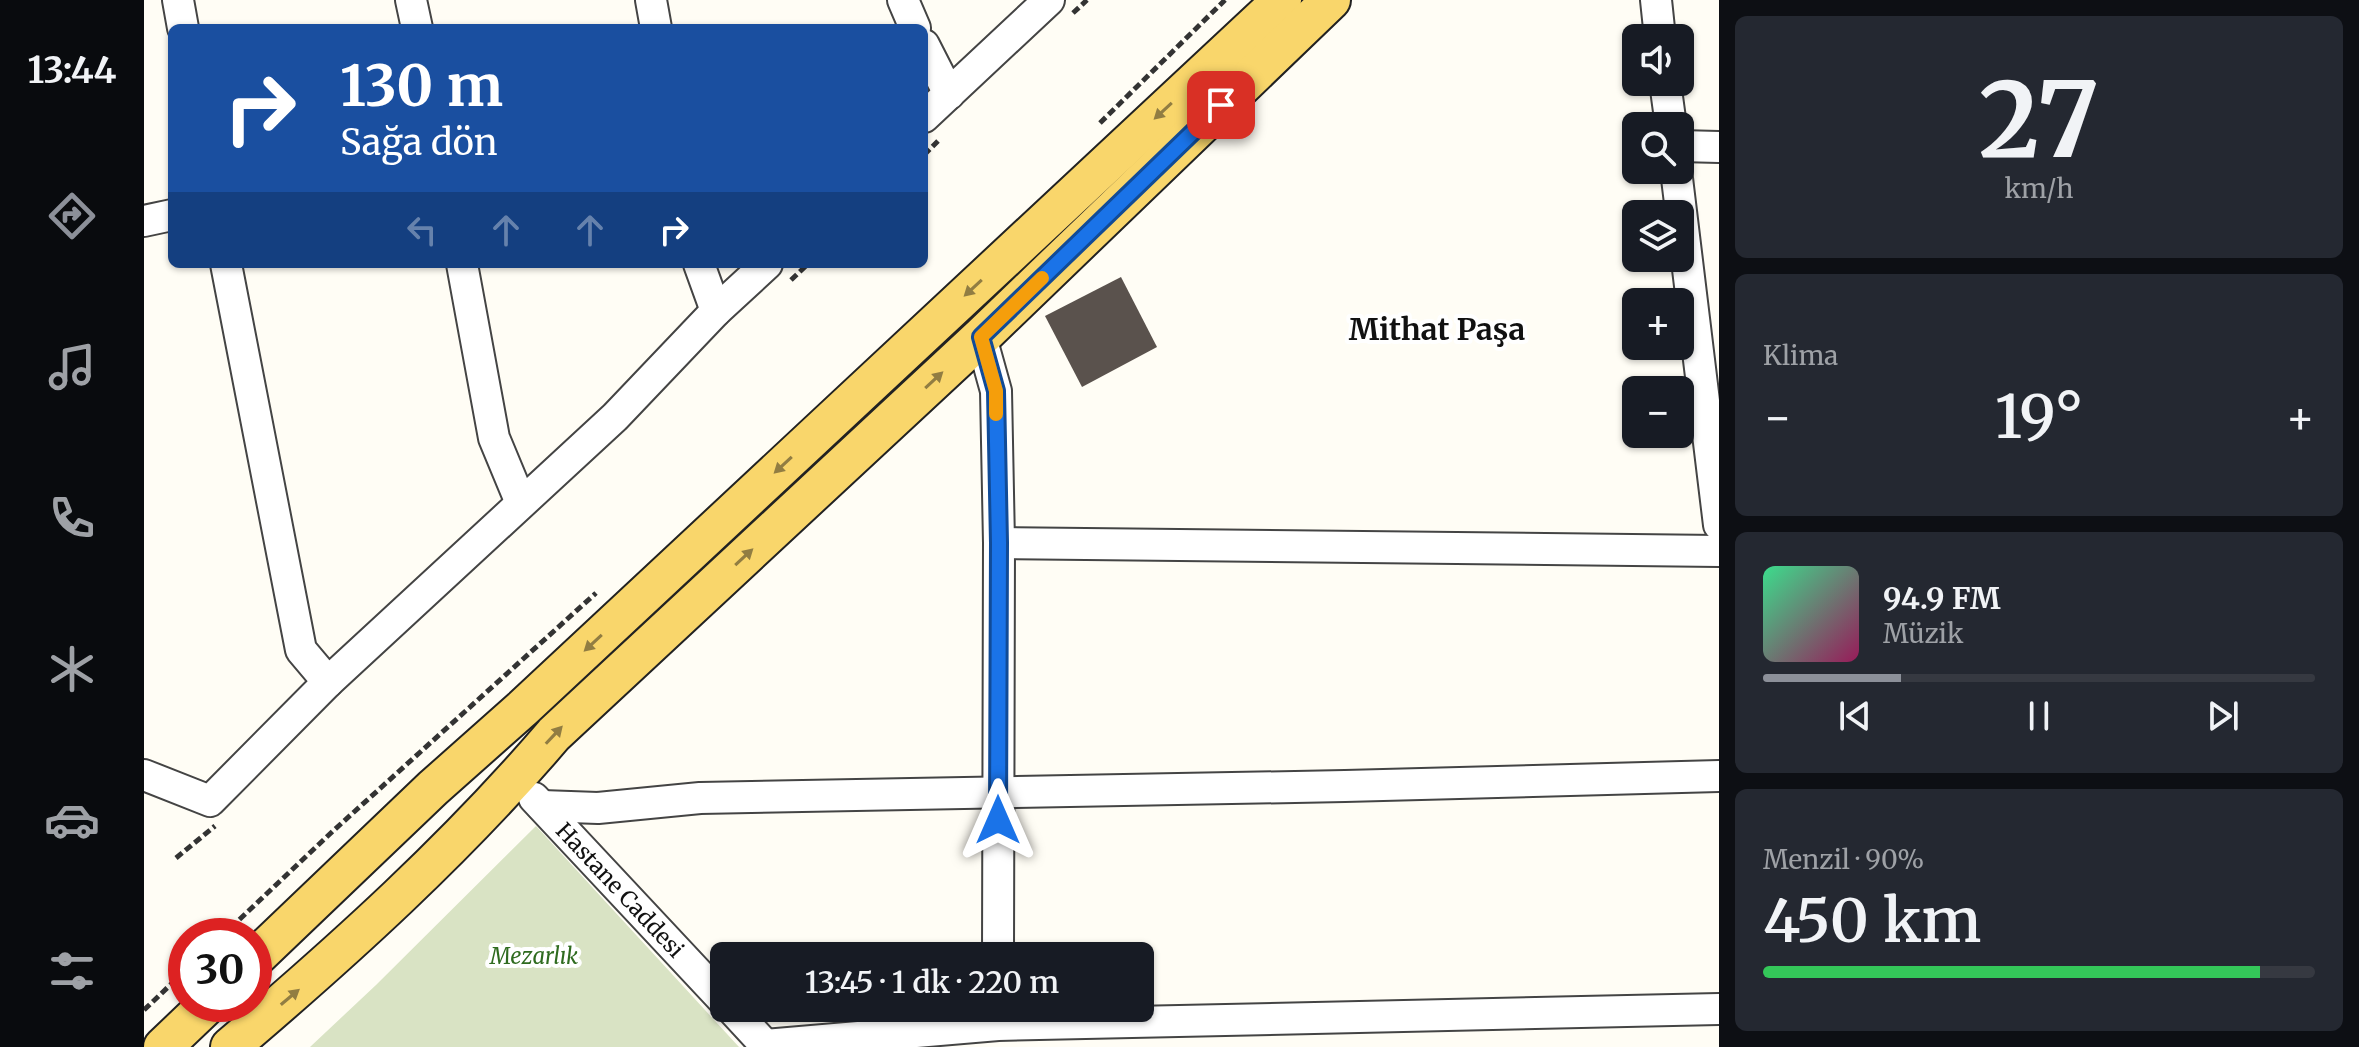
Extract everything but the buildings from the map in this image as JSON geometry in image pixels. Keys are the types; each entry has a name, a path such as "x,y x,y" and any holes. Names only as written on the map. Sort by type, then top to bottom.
{"main road":[{"path":"272,941 433,788 522,709 1282,0"},
{"path":"230,1047 344,948 474,822 554,734 981,337 1331,0"},
{"path":"433,788 466,794 473,805 474,822"},
{"path":"305,909 299,927 301,942 308,952 324,955 344,948"},
{"path":"163,1047 189,1022"}],"street":[{"path":"178,0 182,24"},
{"path":"411,0 416,24"},
{"path":"651,0 655,24"},
{"path":"903,0 913,24"},
{"path":"928,113 1049,0"},
{"path":"1656,0 1659,24"},
{"path":"928,53 949,94"},
{"path":"1694,146 1719,147"},
{"path":"1678,184 1713,419 1719,525"},
{"path":"144,221 168,216"},
{"path":"227,268 301,650 328,682"},
{"path":"463,268 494,438 521,503"},
{"path":"700,268 716,311"},
{"path":"144,775 210,801 328,682 615,417 716,311 763,268"},
{"path":"981,337 996,391 999,543 998,942"},
{"path":"999,543 1719,551"},
{"path":"542,806 598,808 700,798 1719,776"},
{"name":"Hastane Caddesi","path":"516,779 710,986"},
{"path":"744,1022 766,1046 998,1027 1719,1009"}],"path":[{"path":"797,274 802,268"},
{"path":"144,1010 168,987"}],"green space":[{"name":"Mezarlık","path":"536,826 710,1015 710,1022 716,1022 739,1047 310,1047"}],"slow traffic":[{"path":"996,414 996,391 981,337 1042,278"}],"district":[{"name":"Mithat Paşa","path":"1437,330"}],"route":[{"path":"998,820 996,391 981,337 1221,105"}]}
